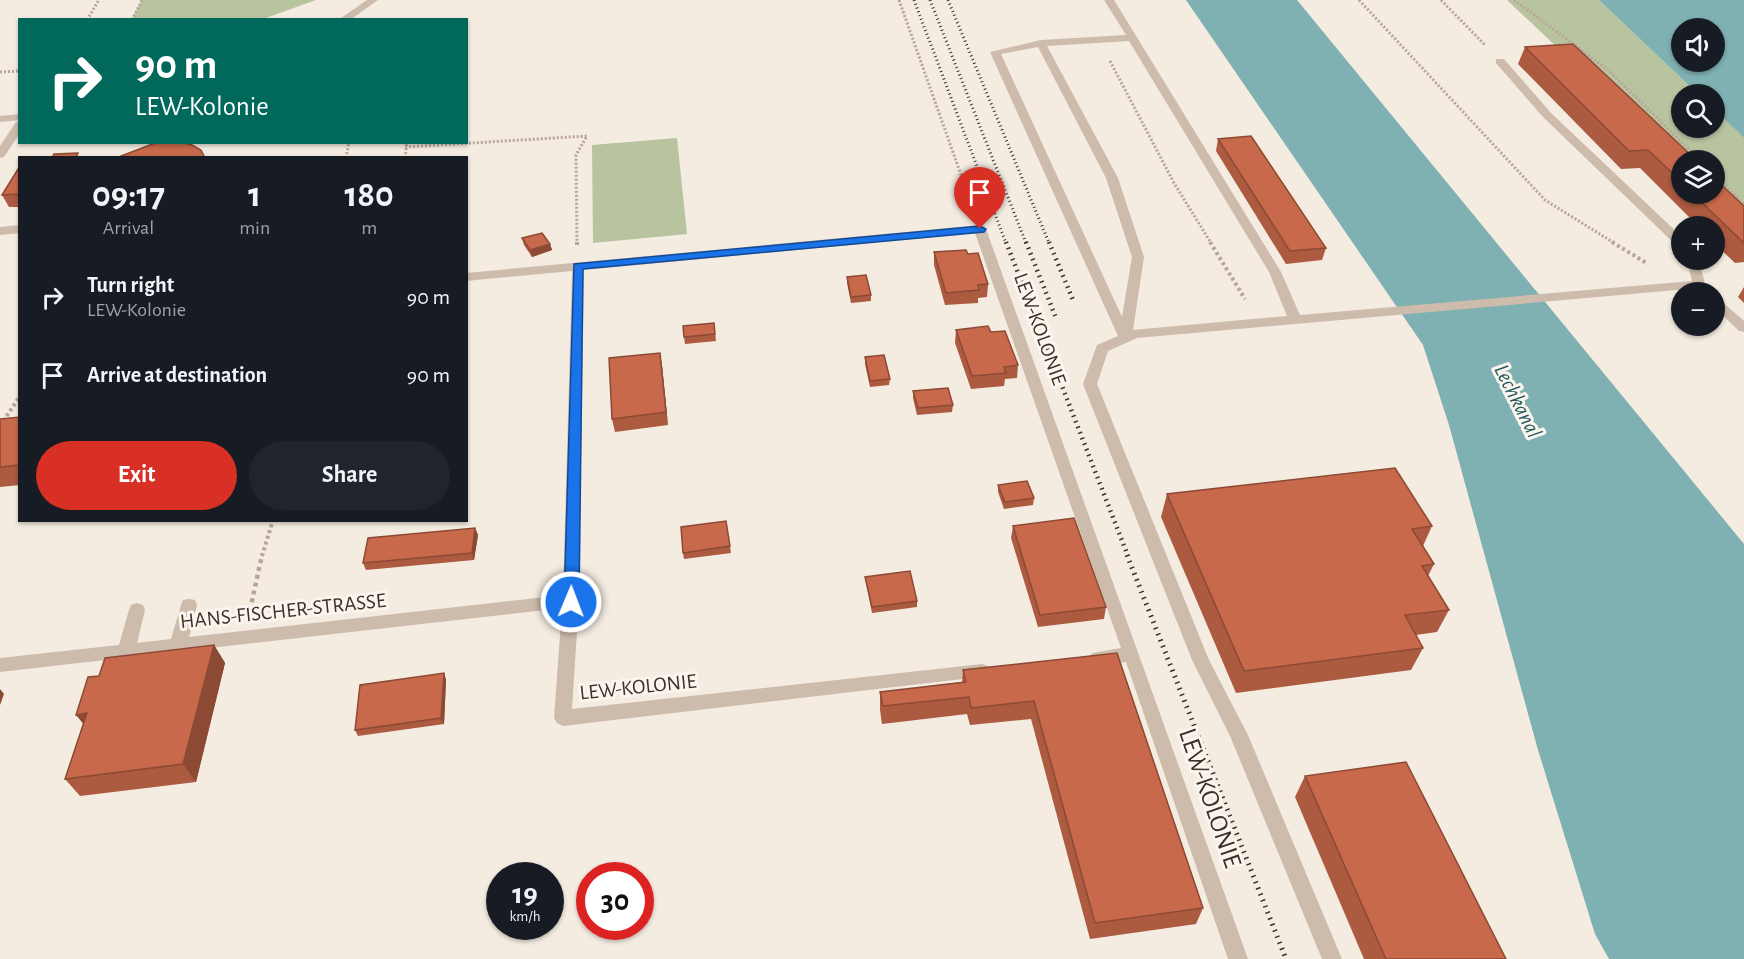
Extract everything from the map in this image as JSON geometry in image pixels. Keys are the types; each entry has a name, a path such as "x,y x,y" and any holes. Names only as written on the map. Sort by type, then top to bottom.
{"street":[{"path":"346,18 373,0"},
{"path":"1109,0 1130,38 1275,272 1295,320"},
{"path":"1125,338 995,52 1041,43 1130,38"},
{"path":"1041,43 1112,178 1138,257 1125,338"},
{"path":"1500,61 1547,115 1671,233"},
{"path":"0,119 18,117"},
{"path":"0,155 18,127"},
{"path":"0,231 18,229"},
{"path":"468,276 980,229"},
{"name":"LEW-KOLONIE","path":"980,229 1238,959"},
{"name":"LEW-KOLONIE","path":"578,266 571,602 563,718 1002,669"},
{"path":"1332,959 1239,735 1201,660 1090,384 1102,348 1135,334 1368,313 1671,290"},
{"path":"1725,310 1744,328"},
{"name":"HANS-FISCHER-STRASSE","path":"0,665 571,602"},
{"path":"178,645 189,605"},
{"path":"126,651 137,610"},
{"path":"1085,659 1132,654"}],"path":[{"path":"88,18 99,0"},
{"path":"133,18 142,0"},
{"path":"899,0 980,229"},
{"path":"1359,0 1545,200 1647,263 1690,282"},
{"path":"1441,0 1500,61"},
{"path":"1514,0 1607,69 1690,150"},
{"path":"1099,40 1174,183 1245,299 1245,324"},
{"path":"0,72 18,71"},
{"path":"468,142 587,136 576,155 578,266"},
{"path":"406,145 426,144"},
{"path":"1725,185 1744,204"},
{"path":"0,426 18,399"},
{"path":"244,638 265,540 272,522"}],"green space":[{"path":"142,0 316,0 266,18 133,18"},
{"path":"1507,0 1599,0 1671,68 1671,72 1675,72 1687,84 1671,84 1671,138 1725,138 1725,120 1744,138 1744,221 1725,204 1725,150 1671,150 1671,155"},
{"path":"677,138 687,234 593,243 592,145"}],"water":[{"name":"Lechkanal","path":"1186,0 1297,0 1744,544 1744,959 1609,959 1595,934 1538,750 1449,425 1423,345"},
{"path":"1599,0 1744,0 1744,138 1725,120 1725,84 1687,84 1675,72 1725,72 1725,18 1671,18 1671,68"}],"building":[{"path":"1573,44 1685,150 1671,150 1671,172 1648,150 1629,151 1525,47"},
{"path":"1251,136 1326,248 1290,251 1218,139"},
{"path":"152,144 188,144 201,150 204,156 121,156"},
{"path":"78,153 77,156 53,156 54,154"},
{"path":"18,169 18,194 2,195"},
{"path":"1725,188 1744,206 1744,243 1725,225 1725,216 1716,216 1703,204 1725,204"},
{"path":"542,233 550,244 530,250 522,238"},
{"path":"966,250 968,254 978,253 988,284 978,285 979,290 946,293 934,252"},
{"path":"866,275 871,295 851,297 847,277"},
{"path":"714,323 715,334 684,337 683,326"},
{"path":"988,326 991,332 1005,331 1018,365 1004,367 1006,373 972,376 956,330"},
{"path":"660,353 666,412 612,419 609,358"},
{"path":"884,355 890,379 870,381 865,357"},
{"path":"948,388 953,405 918,408 913,391"},
{"path":"18,417 18,465 0,467 0,419"},
{"path":"1395,468 1432,526 1412,529 1434,564 1422,566 1449,610 1405,615 1423,648 1244,671 1167,494"},
{"path":"1027,481 1034,498 1005,502 998,485"},
{"path":"1074,518 1106,607 1040,615 1013,526"},
{"path":"726,521 730,546 683,553 681,527"},
{"path":"475,528 472,553 363,563 368,538"},
{"path":"910,571 917,601 872,607 865,577"},
{"path":"214,645 183,764 65,779 87,713 76,715 88,677 99,676 105,658"},
{"path":"1117,653 1203,908 1095,923 1034,701 971,708 969,697 883,706 880,692 966,682 963,670"},
{"path":"444,673 441,718 355,730 360,685"},
{"path":"1406,762 1506,959 1386,959 1305,776"}],"railway":[{"path":"914,0 1006,243"},
{"path":"930,0 1026,243"},
{"path":"948,0 1049,243"},
{"path":"1006,242 1128,556"},
{"path":"1026,242 1056,318"},
{"path":"1049,242 1073,300"},
{"path":"1127,555 1286,959"}],"route":[{"path":"571,602 578,266 980,229"}]}
